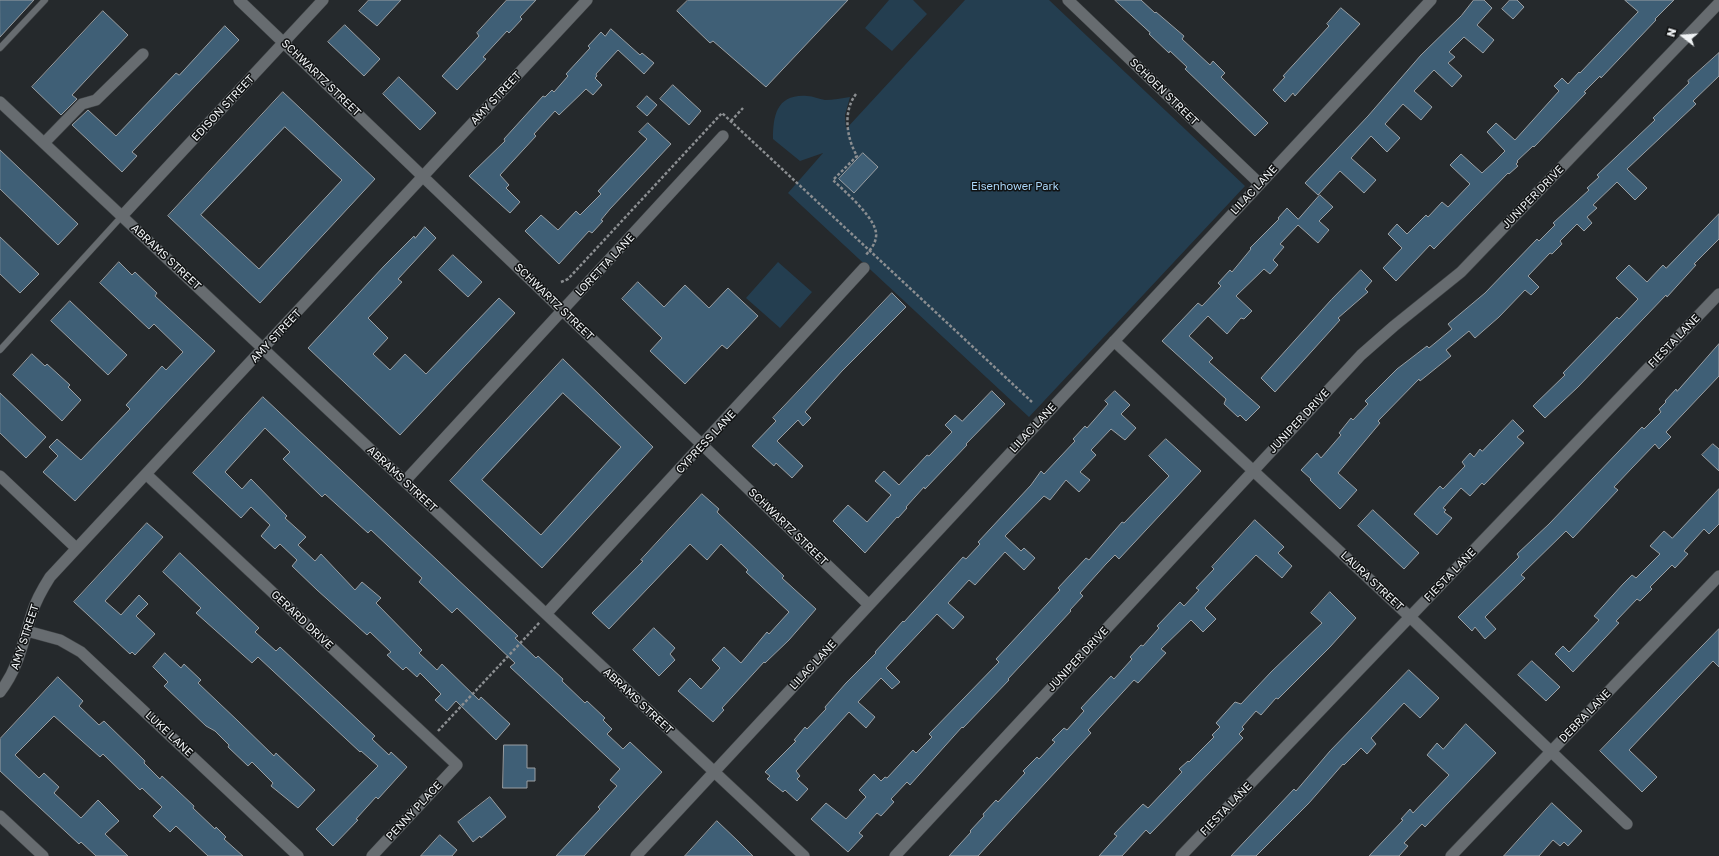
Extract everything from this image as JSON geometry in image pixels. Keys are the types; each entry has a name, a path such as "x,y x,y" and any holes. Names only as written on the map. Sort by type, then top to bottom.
{"street":[{"name":"SCHWARTZ STREET","path":"239,0 869,605"},
{"name":"EDISON STREET","path":"122,216 323,0"},
{"name":"AMY STREET","path":"0,692 14,672 32,612 40,593 50,577 147,475 587,0"},
{"name":"SCHOEN STREET","path":"1068,0 1260,184"},
{"name":"LILAC LANE","path":"636,856 1430,0"},
{"name":"JUNIPER DRIVE","path":"895,856 1361,355 1394,326 1441,289 1478,255 1719,3"},
{"path":"44,143 82,104 96,100 143,54"},
{"name":"ABRAMS STREET","path":"0,102 804,856"},
{"name":"LORETTA LANE","path":"405,482 723,136"},
{"name":"CYPRESS LANE","path":"546,614 703,445 864,268"},
{"name":"FIESTA LANE","path":"1181,856 1719,294"},
{"name":"LAURA STREET","path":"1114,341 1410,617 1626,824"},
{"name":"GERARD DRIVE","path":"147,475 457,765"},
{"path":"0,476 76,548"},
{"name":"DEBRA LANE","path":"1451,856 1719,576"},
{"name":"LUKE LANE","path":"27,631 60,640 81,652 298,856"},
{"name":"PENNY PLACE","path":"372,856 457,765"},
{"path":"0,816 43,856"}],"lane":[{"path":"0,48 45,0"},
{"path":"0,350 122,216"}],"path":[{"path":"856,94 851,102 848,116 850,144 856,156 833,180 858,204 876,228 877,236 870,250 865,256 864,268"},
{"path":"731,121 743,108"},
{"path":"561,282 568,280 722,113 1032,402"},
{"path":"430,739 546,614"}],"green space":[{"path":"889,0 913,0 927,14 892,51 865,28"},
{"name":"Eisenhower Park","path":"965,0 1049,0 1245,186 1029,417 788,193 823,153 800,161 773,139 774,122 779,108 783,102 789,98 797,96 809,96 825,100 850,97 845,115 846,129"},
{"path":"778,262 812,292 780,328 746,298"}],"building":[{"path":"0,0 34,0 0,37"},
{"path":"369,0 401,0 377,26 359,11"},
{"path":"507,0 536,0 520,17 522,19 509,33 507,31 483,57 486,59 457,90 442,76 479,36 477,33"},
{"path":"688,0 848,0 766,87 713,41 710,43 677,11"},
{"path":"1115,0 1141,0 1155,13 1156,12 1184,36 1182,39 1210,65 1213,61 1225,73 1221,77 1268,123 1255,136 1185,69 1187,67 1170,51 1169,53"},
{"path":"1474,0 1484,0 1492,8 1477,25 1494,40 1483,53 1464,37 1449,52 1455,57 1448,63 1462,76 1452,87 1434,70 1414,91 1432,107 1421,120 1403,104 1385,124 1400,138 1387,152 1371,136 1351,158 1376,180 1364,193 1340,171 1318,195 1305,183 1368,116 1421,55 1461,16"},
{"path":"1510,0 1517,0 1524,7 1513,19 1502,9"},
{"path":"1625,0 1674,0 1601,78 1600,76 1584,92 1586,93 1534,147 1533,146 1517,161 1518,162 1516,164 1518,166 1509,174 1508,173 1434,249 1430,245 1396,281 1383,268 1402,248 1388,234 1397,224 1407,234 1426,215 1428,217 1442,202 1448,207 1470,184 1450,165 1461,154 1482,173 1496,160 1505,151 1487,132 1496,123 1515,140 1559,91 1554,86 1562,78 1568,84 1638,12"},
{"path":"1341,8 1360,24 1295,96 1293,93 1285,102 1273,90 1285,77 1283,76 1329,26 1327,24"},
{"path":"103,11 128,35 72,95 77,99 61,115 32,87"},
{"path":"345,25 380,59 364,76 328,42"},
{"path":"225,26 239,40 132,152 137,156 122,172 72,125 88,110 116,136 176,73 179,75"},
{"path":"611,29 640,55 642,53 654,63 644,74 618,50 596,74 597,76 595,78 602,85 593,95 586,89 559,115 555,111 534,134 536,136 500,175 509,185 506,188 520,202 510,213 469,176 505,141 504,139 543,96 545,97 552,90 554,92 568,76 566,74 590,48 588,46 601,32 605,36"},
{"path":"1719,53 1719,76 1693,101 1696,104 1627,169 1647,188 1635,200 1617,182 1593,205 1597,208 1587,217 1592,223 1584,231 1577,224 1560,241 1562,244 1552,254 1550,253 1528,276 1539,287 1531,295 1525,290 1499,317 1475,338 1469,331 1446,350 1451,356 1420,381 1419,379 1378,421 1380,423 1338,473 1357,490 1340,509 1301,470 1317,453 1321,458 1341,435 1339,433 1351,418 1353,420 1368,404 1365,401 1397,369 1427,346 1429,348 1452,329 1448,324 1485,293 1537,239 1539,241 1555,225 1553,223 1589,190 1587,188 1599,177 1597,175 1655,120 1653,118 1689,83 1688,81"},
{"path":"399,77 436,113 420,130 383,94"},
{"path":"673,85 701,111 689,125 660,99"},
{"path":"283,92 375,179 260,303 168,216","holes":["285,127 342,180 259,269 201,215"]},
{"path":"647,96 657,105 647,116 637,107"},
{"path":"648,123 671,144 610,209 601,220 603,221 592,233 589,231 559,264 525,231 541,215 558,230 576,211 580,215 601,194 598,191 647,139 639,132"},
{"path":"0,150 78,224 58,245 0,189"},
{"path":"863,153 878,167 854,193 839,179"},
{"path":"1320,195 1333,207 1319,221 1329,230 1318,243 1298,225 1280,244 1284,247 1273,260 1278,265 1270,274 1264,269 1236,296 1252,311 1244,319 1241,318 1227,334 1208,316 1189,336 1213,358 1209,362 1260,407 1246,421 1240,415 1238,417 1224,404 1226,399 1162,341 1198,303 1202,306 1221,286 1218,283 1230,270 1232,272 1251,249 1250,248 1279,219 1278,218 1287,208 1298,219"},
{"path":"1719,214 1719,239 1694,264 1696,265 1667,297 1666,295 1578,387 1545,418 1533,406 1565,375 1563,373 1617,317 1619,319 1638,299 1616,278 1629,265 1647,282 1663,265 1666,268"},
{"path":"425,227 436,238 398,279 402,282 368,318 388,338 373,354 390,370 405,354 426,374 499,298 515,313 400,435 308,348 384,266"},
{"path":"0,237 39,274 20,293 0,274"},
{"path":"453,255 482,282 468,297 439,270"},
{"path":"119,262 132,275 135,272 157,293 155,296 215,351 75,501 43,472 58,456 49,447 57,439 81,460 130,409 126,405 162,366 166,370 183,352 154,324 149,329 100,283"},
{"path":"1361,270 1372,281 1365,289 1368,292 1338,318 1340,320 1275,392 1261,378 1331,300"},
{"path":"638,282 664,307 685,285 709,308 728,288 758,316 727,349 722,345 685,384 650,351 662,338 622,299"},
{"path":"892,293 906,307 842,371 805,412 811,418 803,426 798,420 777,441 803,466 792,478 776,463 774,466 752,446 776,421 773,418"},
{"path":"70,301 127,355 108,375 51,321"},
{"path":"1719,344 1719,376 1666,432 1671,437 1659,449 1655,444 1614,487 1618,490 1573,538 1566,531 1521,575 1525,578 1485,617 1496,629 1485,639 1475,627 1472,631 1458,617 1519,557 1517,554 1549,524 1642,427 1644,429 1661,412 1659,409 1666,402 1665,401 1676,389 1677,391"},
{"path":"32,354 45,366 47,364 70,385 68,387 81,400 62,421 13,375"},
{"path":"563,359 653,447 542,568 450,481","holes":["563,393 621,447 541,535 482,480"]},
{"path":"992,391 1005,404 925,489 924,487 906,507 907,508 865,553 833,521 848,505 867,522 891,495 875,481 884,471 899,485 927,455 929,456 952,432 945,425 955,415 962,421"},
{"path":"1115,391 1130,405 1121,414 1136,428 1125,440 1111,429 1091,450 1096,455 1080,472 1090,480 1079,492 1066,480 1050,500 1044,496 1005,536 1021,551 1024,548 1035,558 1024,570 1005,552 975,585 969,580 948,603 964,617 953,629 937,614 886,668 900,682 892,689 881,678 858,702 875,717 866,728 849,712 796,771 800,776 797,779 808,789 797,801 785,790 783,792 767,779 770,776 765,772 796,741 794,740 805,727 807,729 826,709 825,707 846,683 876,653 875,652 903,621 904,622 963,557 966,559 980,544 978,542 1031,485 1041,471 1044,474 1075,441 1073,439 1085,426 1087,428 1108,404 1105,401"},
{"path":"0,393 46,437 26,458 0,433"},
{"path":"263,397 518,636 515,638 536,658 538,656 563,679 562,681 585,703 587,701 605,718 603,720 612,729 607,734 623,749 630,742 662,772 584,856 556,856 600,809 598,807 617,786 610,780 620,769 510,667 515,663 457,608 452,613 419,582 422,578 371,530 368,533 325,494 322,497 283,459 290,452 265,428 225,472 242,489 251,479 287,516 285,518 306,537 298,545 315,561 321,554 355,590 362,582 381,598 376,603 422,650 419,653 437,670 442,664 479,700 481,697 510,724 496,740 456,701 447,711 435,700 441,694 420,673 417,677 406,667 403,670 387,655 391,652 370,632 367,635 317,590 292,566 297,560 280,544 275,549 261,536 270,525 251,507 241,518 193,473"},
{"path":"1513,420 1524,431 1517,437 1524,443 1484,485 1482,483 1470,496 1461,488 1443,508 1446,510 1444,512 1452,518 1437,535 1414,514 1440,486 1443,489 1465,466 1462,462 1470,453 1474,457 1480,449 1482,451"},
{"path":"1166,439 1201,471 1119,559 1115,555 1106,564 1080,593 1083,596 1070,610 1071,611 1008,679 1009,680 963,728 962,727 910,785 907,782 891,799 894,802 881,816 877,813 859,833 863,836 848,852 811,819 826,803 846,819 866,797 859,790 874,774 881,781 885,777 887,778 913,750 916,753 932,737 929,734 999,662 996,659 1060,590 1058,588 1086,558 1089,560 1122,522 1124,523 1169,476 1149,456"},
{"path":"1713,444 1719,449 1719,471 1702,455"},
{"path":"1719,489 1719,524 1709,534 1704,529 1684,551 1688,554 1675,568 1672,565 1650,587 1652,589 1640,601 1637,599 1616,621 1619,623 1573,672 1555,654 1563,646 1569,652 1599,620 1594,616 1623,584 1632,575 1636,578 1660,554 1650,546 1664,531 1672,538"},
{"path":"702,494 719,509 717,512 784,576 782,578 816,609 789,640 765,663 764,662 722,708 724,710 713,722 678,691 690,678 701,689 720,668 712,660 724,647 741,663 767,632 769,634 789,612 746,572 748,570 721,544 707,560 690,544 609,629 592,613 643,561 641,560"},
{"path":"1373,510 1419,553 1404,569 1358,526"},
{"path":"1255,520 1284,547 1278,553 1292,566 1282,578 1256,555 1205,608 1216,619 1203,632 1191,620 1161,649 1166,653 1138,683 1134,680 1088,730 1091,733 978,856 949,856 984,816 983,814 996,800 998,802 1025,773 1023,771 1037,757 1039,759 1055,742 1052,740 1064,728 1067,730 1084,711 1081,708 1111,676 1114,679 1132,659 1130,657 1141,645 1143,646 1159,628 1157,626 1180,602 1184,606 1199,590 1196,588 1214,569 1212,567"},
{"path":"147,523 163,537 105,601 121,615 139,595 148,604 136,616 155,634 135,655 132,652 130,654 74,602"},
{"path":"180,553 259,628 255,632 276,651 280,647 375,736 372,739 389,755 391,752 407,767 378,799 376,797 356,819 358,820 333,846 316,829 378,766 361,751 360,752 258,657 252,663 196,613 201,608 163,572"},
{"path":"1330,592 1356,618 1330,647 1278,699 1276,698 1261,715 1256,711 1242,727 1244,729 1239,734 1243,738 1150,834 1146,830 1122,856 1099,856 1117,836 1114,834 1143,804 1148,808 1182,772 1179,769 1188,761 1189,762 1214,737 1212,735 1220,727 1216,723 1235,702 1241,704 1271,672 1322,623 1311,613"},
{"path":"654,628 675,648 670,654 675,660 659,676 633,650"},
{"path":"1719,629 1719,667 1713,661 1629,750 1657,777 1642,792 1600,751"},
{"path":"165,653 181,668 184,664 201,680 198,683 274,756 276,753 315,790 298,808 271,786 273,783 252,762 248,766 228,747 229,745 215,731 206,726 164,686 168,682 153,667"},
{"path":"1532,661 1560,687 1546,701 1518,675"},
{"path":"1409,670 1439,698 1420,718 1404,703 1371,738 1376,744 1367,754 1361,748 1344,765 1343,764 1309,803 1256,856 1231,856 1294,789 1296,791 1330,751"},
{"path":"58,677 83,701 79,706 99,725 104,721 145,761 144,763 160,779 162,776 194,806 193,808 215,829 216,827 226,837 224,839 243,856 208,856 176,826 170,832 153,816 162,807 142,788 140,790 103,754 100,757 54,716 15,755 39,778 44,773 59,787 54,793 81,818 98,800 119,821 105,834 128,856 96,856 81,842 79,844 0,771 0,739"},
{"path":"1466,724 1496,753 1425,827 1422,824 1404,843 1408,846 1399,856 1369,856 1403,820 1401,819 1410,809 1413,813 1449,775 1427,755 1437,743 1443,749"},
{"path":"504,745 527,745 527,768 535,768 535,781 527,781 527,788 503,788"},
{"path":"490,797 506,817 481,838 480,836 473,842 458,822"},
{"path":"1552,803 1582,831 1568,846 1564,842 1560,846 1553,840 1539,856 1504,856"},
{"path":"717,821 738,841 753,856 685,856"},
{"path":"440,835 457,850 452,856 421,856"}]}
